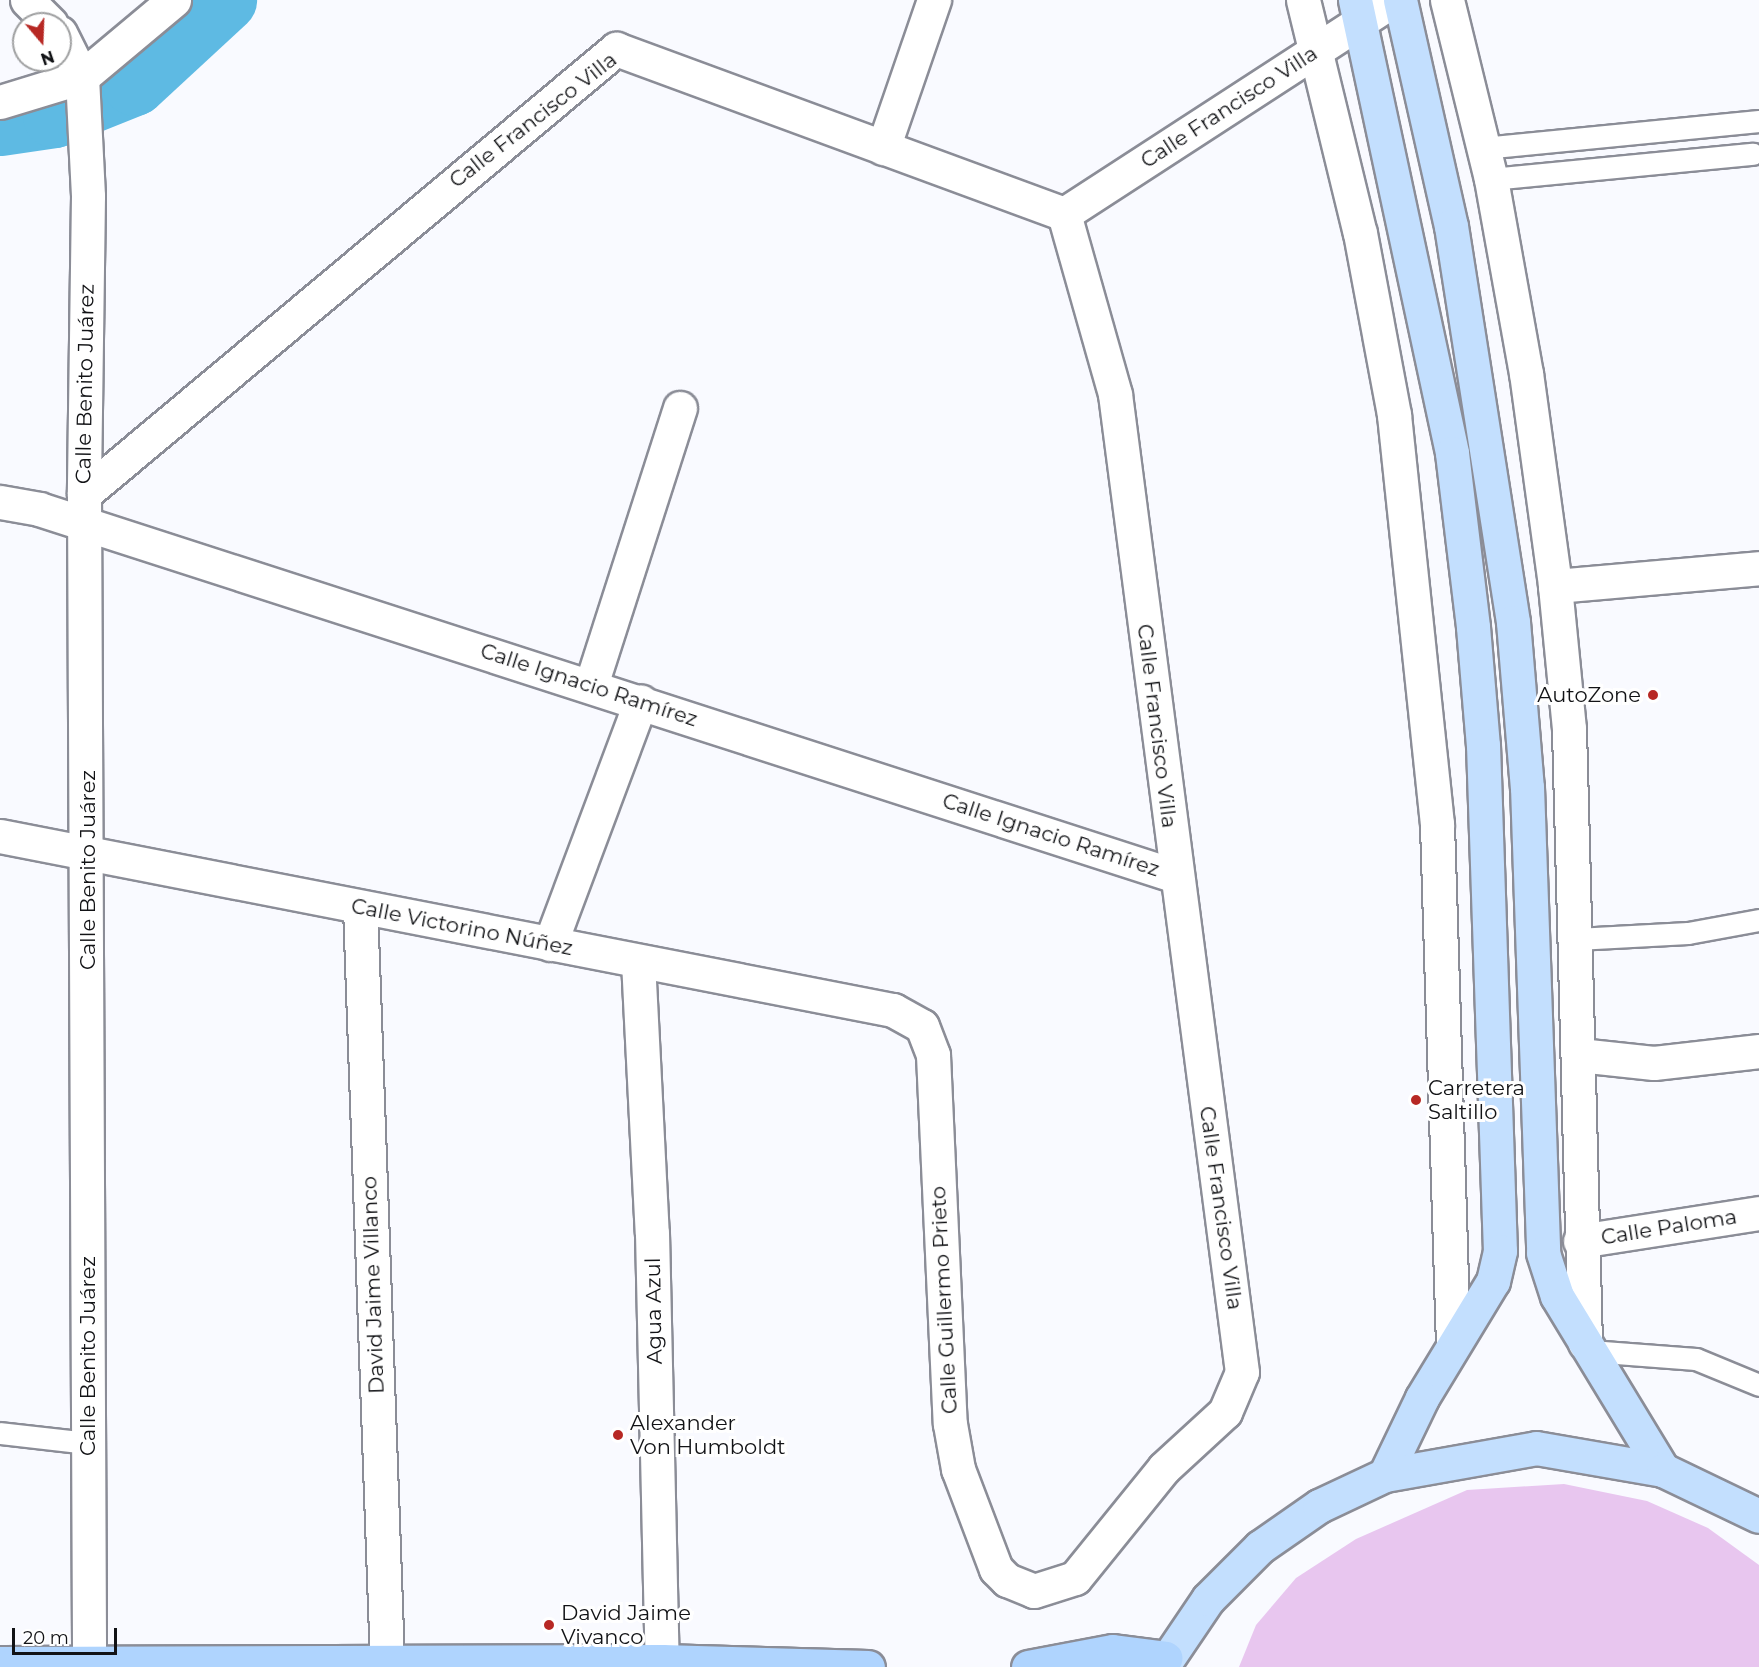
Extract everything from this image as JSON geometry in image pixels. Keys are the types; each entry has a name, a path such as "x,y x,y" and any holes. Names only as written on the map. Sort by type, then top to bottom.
{"highway":[{"path":"1028,1667 1113,1651 1164,1663"},
{"path":"0,1663 662,1661 868,1667"}],"main road":[{"path":"1400,0 1451,226 1513,622 1527,787 1543,1252 1557,1296 1663,1470"},
{"path":"1358,10 1452,453 1483,745 1500,1251 1493,1281 1453,1344 1385,1475"},
{"path":"1164,1663 1208,1599 1260,1547 1319,1506 1385,1475 1536,1448 1663,1470 1759,1516"}],"street":[{"path":"27,0 39,12"},
{"path":"0,102 82,78 174,0"},
{"path":"883,148 934,0"},
{"path":"1303,0 1317,49 1394,415 1437,824 1453,1344"},
{"name":"Calle Francisco Villa","path":"1064,214 1317,49 1358,10 1393,0"},
{"path":"1447,0 1491,179 1526,374 1555,586 1569,729 1579,1054 1580,1241 1588,1347"},
{"name":"Calle Francisco Villa","path":"84,509 616,50 1064,214"},
{"path":"72,58 82,78"},
{"name":"Calle Benito Juárez","path":"82,78 88,196 84,509 88,853 89,1663"},
{"name":"Calle Francisco Villa","path":"996,1569 1022,1589 1034,1591 1075,1578 1164,1468 1225,1412 1240,1386 1242,1358 1176,876 1115,394 1064,214"},
{"path":"591,685 680,408"},
{"name":"Calle Ignacio Ramírez","path":"0,502 84,509 591,685 1176,876"},
{"path":"1555,586 1759,568"},
{"path":"550,944 641,701"},
{"name":"Calle Victorino Núñez","path":"0,836 893,1010 922,1026"},
{"name":"David Jaime Villanco","path":"360,907 387,1662"},
{"name":"Agua Azul","path":"638,961 652,1233 662,1661"},
{"name":"Calle Guillermo Prieto","path":"922,1026 933,1055 950,1425 962,1480 996,1569"},
{"path":"1579,1054 1654,1063 1759,1051"},
{"name":"Calle Paloma","path":"1580,1241 1759,1213"}],"lane":[{"path":"1483,148 1758,122 1756,157 1491,179"},
{"path":"1576,939 1688,933 1759,920"},
{"path":"1588,1347 1696,1359 1759,1385"},
{"path":"0,1433 88,1443"}],"shaded area":[{"path":"1564,1484 1647,1501 1708,1528 1759,1565 1759,1667 1239,1667 1256,1625 1296,1578 1356,1539 1467,1490"}],"waterway":[{"path":"0,124 54,116 134,84 225,0"}],"place":[{"name":"AutoZone","path":"1653,695"},
{"name":"Carretera Saltillo","path":"1416,1100"},
{"name":"Alexander Von Humboldt","path":"618,1435"},
{"name":"David Jaime Vivanco","path":"549,1625"}]}
